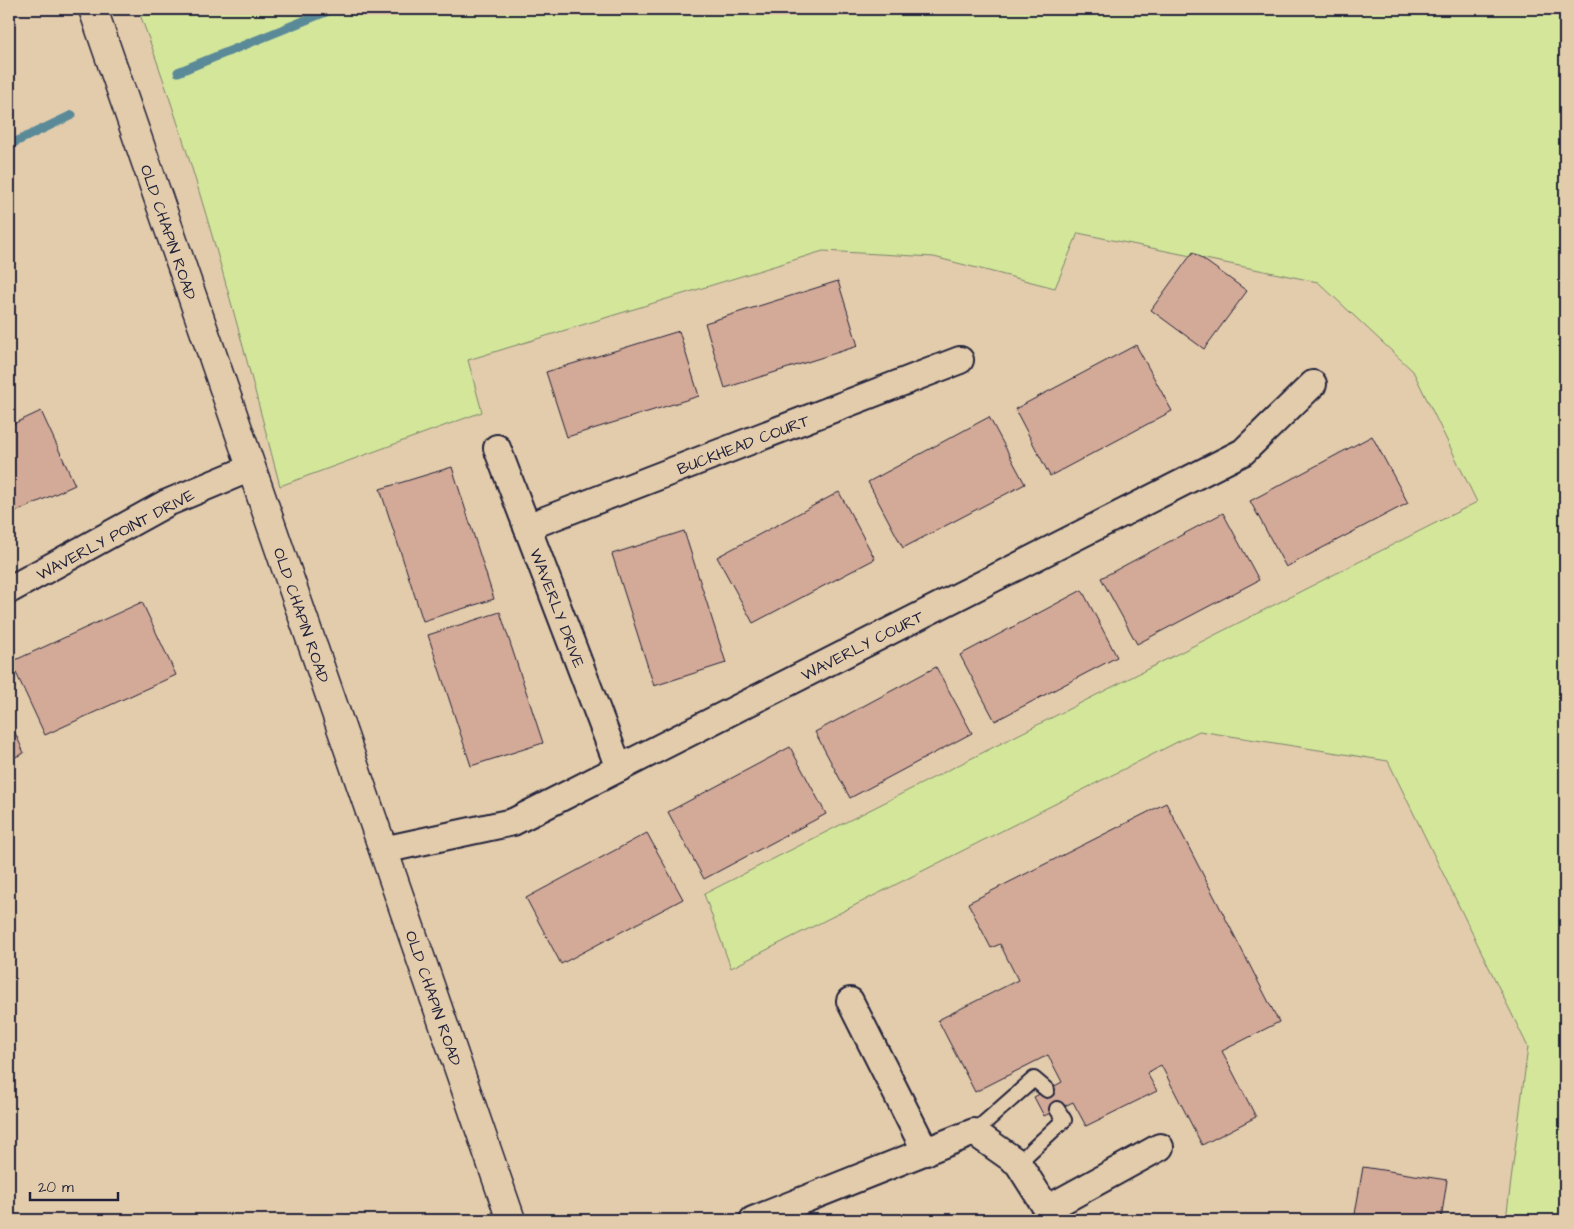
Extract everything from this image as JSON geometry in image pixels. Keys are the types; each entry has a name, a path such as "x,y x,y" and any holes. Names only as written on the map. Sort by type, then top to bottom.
{"street":[{"name":"OLD CHAPIN ROAD","path":"93,9 511,1220"},
{"name":"BUCKHEAD COURT","path":"527,527 960,360"},
{"name":"WAVERLY COURT","path":"383,850 513,822 1243,452 1313,384"},
{"name":"WAVERLY DRIVE","path":"497,448 619,768"},
{"name":"WAVERLY POINT DRIVE","path":"9,590 167,503 251,468"},
{"path":"850,1001 926,1152"},
{"path":"753,1220 974,1132 1018,1163 1047,1209 1160,1147"}],"lane":[{"path":"974,1132 1034,1079 1047,1090"},
{"path":"1018,1163 1064,1120 1058,1109"}],"green space":[{"path":"138,9 1565,9 1565,1220 1506,1220 1528,1047 1388,761 1199,731 731,968 704,894 1477,502 1413,371 1318,282 1078,233 1055,288 934,257 823,251 468,360 482,412 280,486 215,246 179,126"}],"building":[{"path":"1193,252 1247,291 1204,349 1151,310"},
{"path":"838,281 858,346 725,388 705,323"},
{"path":"679,331 699,396 567,437 546,372"},
{"path":"1136,345 1172,411 1050,476 1015,409"},
{"path":"41,411 75,485 9,515 9,426"},
{"path":"989,417 1025,484 903,548 868,482"},
{"path":"1372,436 1408,503 1286,567 1250,501"},
{"path":"452,467 494,599 423,621 380,489"},
{"path":"839,492 875,559 753,623 717,557"},
{"path":"1223,513 1259,580 1137,644 1101,578"},
{"path":"684,531 726,663 654,686 612,554"},
{"path":"1082,590 1117,657 995,721 960,655"},
{"path":"142,602 176,675 45,735 11,662"},
{"path":"500,612 543,743 471,766 428,635"},
{"path":"936,667 972,733 850,798 815,732"},
{"path":"9,719 24,753 9,760"},
{"path":"790,747 826,814 704,879 668,812"},
{"path":"1166,803 1279,1022 1222,1051 1256,1117 1202,1145 1161,1065 1147,1073 1157,1091 1086,1126 1073,1102 1044,1116 1034,1097 1062,1082 1048,1055 975,1092 938,1020 1018,980 1000,944 991,948 968,903"},
{"path":"647,833 683,899 561,964 526,898"},
{"path":"1363,1167 1447,1180 1441,1220 1354,1220"}],"waterway":[{"path":"178,72 333,9"},
{"path":"9,145 72,115"}]}
